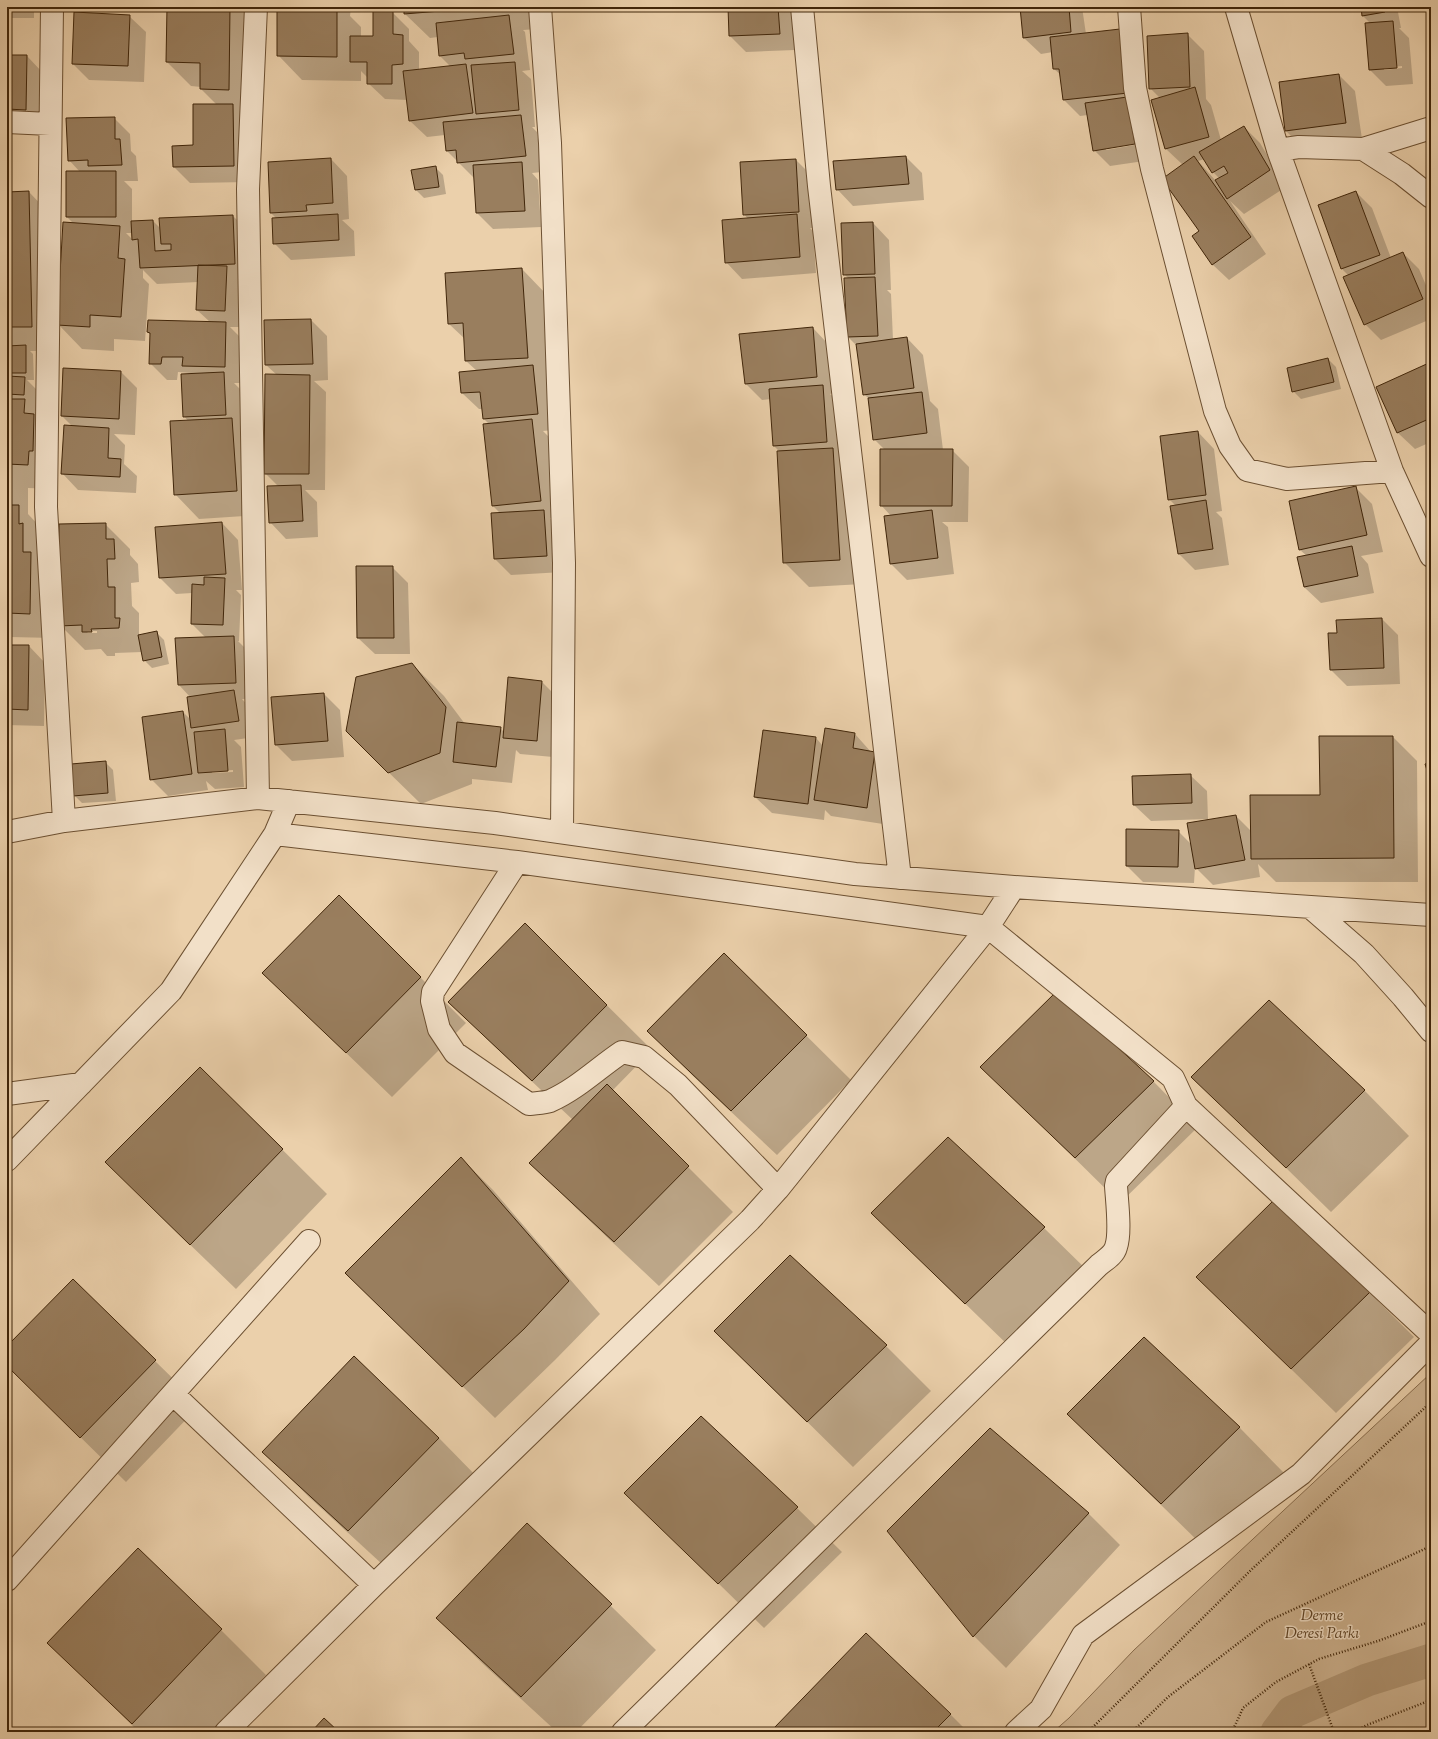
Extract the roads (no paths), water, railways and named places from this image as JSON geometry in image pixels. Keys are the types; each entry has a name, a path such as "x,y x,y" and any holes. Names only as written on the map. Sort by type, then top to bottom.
{"street":[{"path":"52,7 46,507 64,821"},
{"path":"256,7 248,189 258,798"},
{"path":"540,7 550,143 564,555 562,832"},
{"path":"802,7 819,186 900,878"},
{"path":"1129,7 1136,88 1152,169 1215,411 1230,446 1247,470 1287,479 1392,471"},
{"path":"1236,7 1278,150 1392,471 1431,556"},
{"path":"7,122 50,124"},
{"path":"1278,150 1299,147 1363,149 1431,128"},
{"path":"1363,149 1402,174 1431,197"},
{"path":"7,832 64,821 258,798 495,823 855,874 1014,887 1431,915"},
{"path":"7,1160 171,991 274,834 289,801"},
{"path":"274,834 517,862 988,927 1173,1078 1186,1106 1431,1334"},
{"path":"517,862 434,992 432,1001 439,1029 455,1053 529,1104 549,1101 572,1089 622,1052 644,1057 678,1085 778,1189"},
{"path":"226,1732 374,1585 750,1220 778,1189 988,927 1014,887"},
{"path":"1310,907 1364,954 1431,1031"},
{"path":"7,1094 81,1084"},
{"path":"623,1732 1099,1265 1109,1257 1116,1248 1116,1186 1118,1181 1186,1106"},
{"path":"7,1580 310,1241"},
{"path":"1016,1732 1041,1709 1083,1635 1301,1474 1431,1343"},
{"path":"173,1394 374,1585"}],"waterway":[{"path":"1277,1732 1292,1712 1367,1680 1431,1660"}],"park label":[{"name":"Derme Deresi Parkı","path":"1322,1623"}]}
